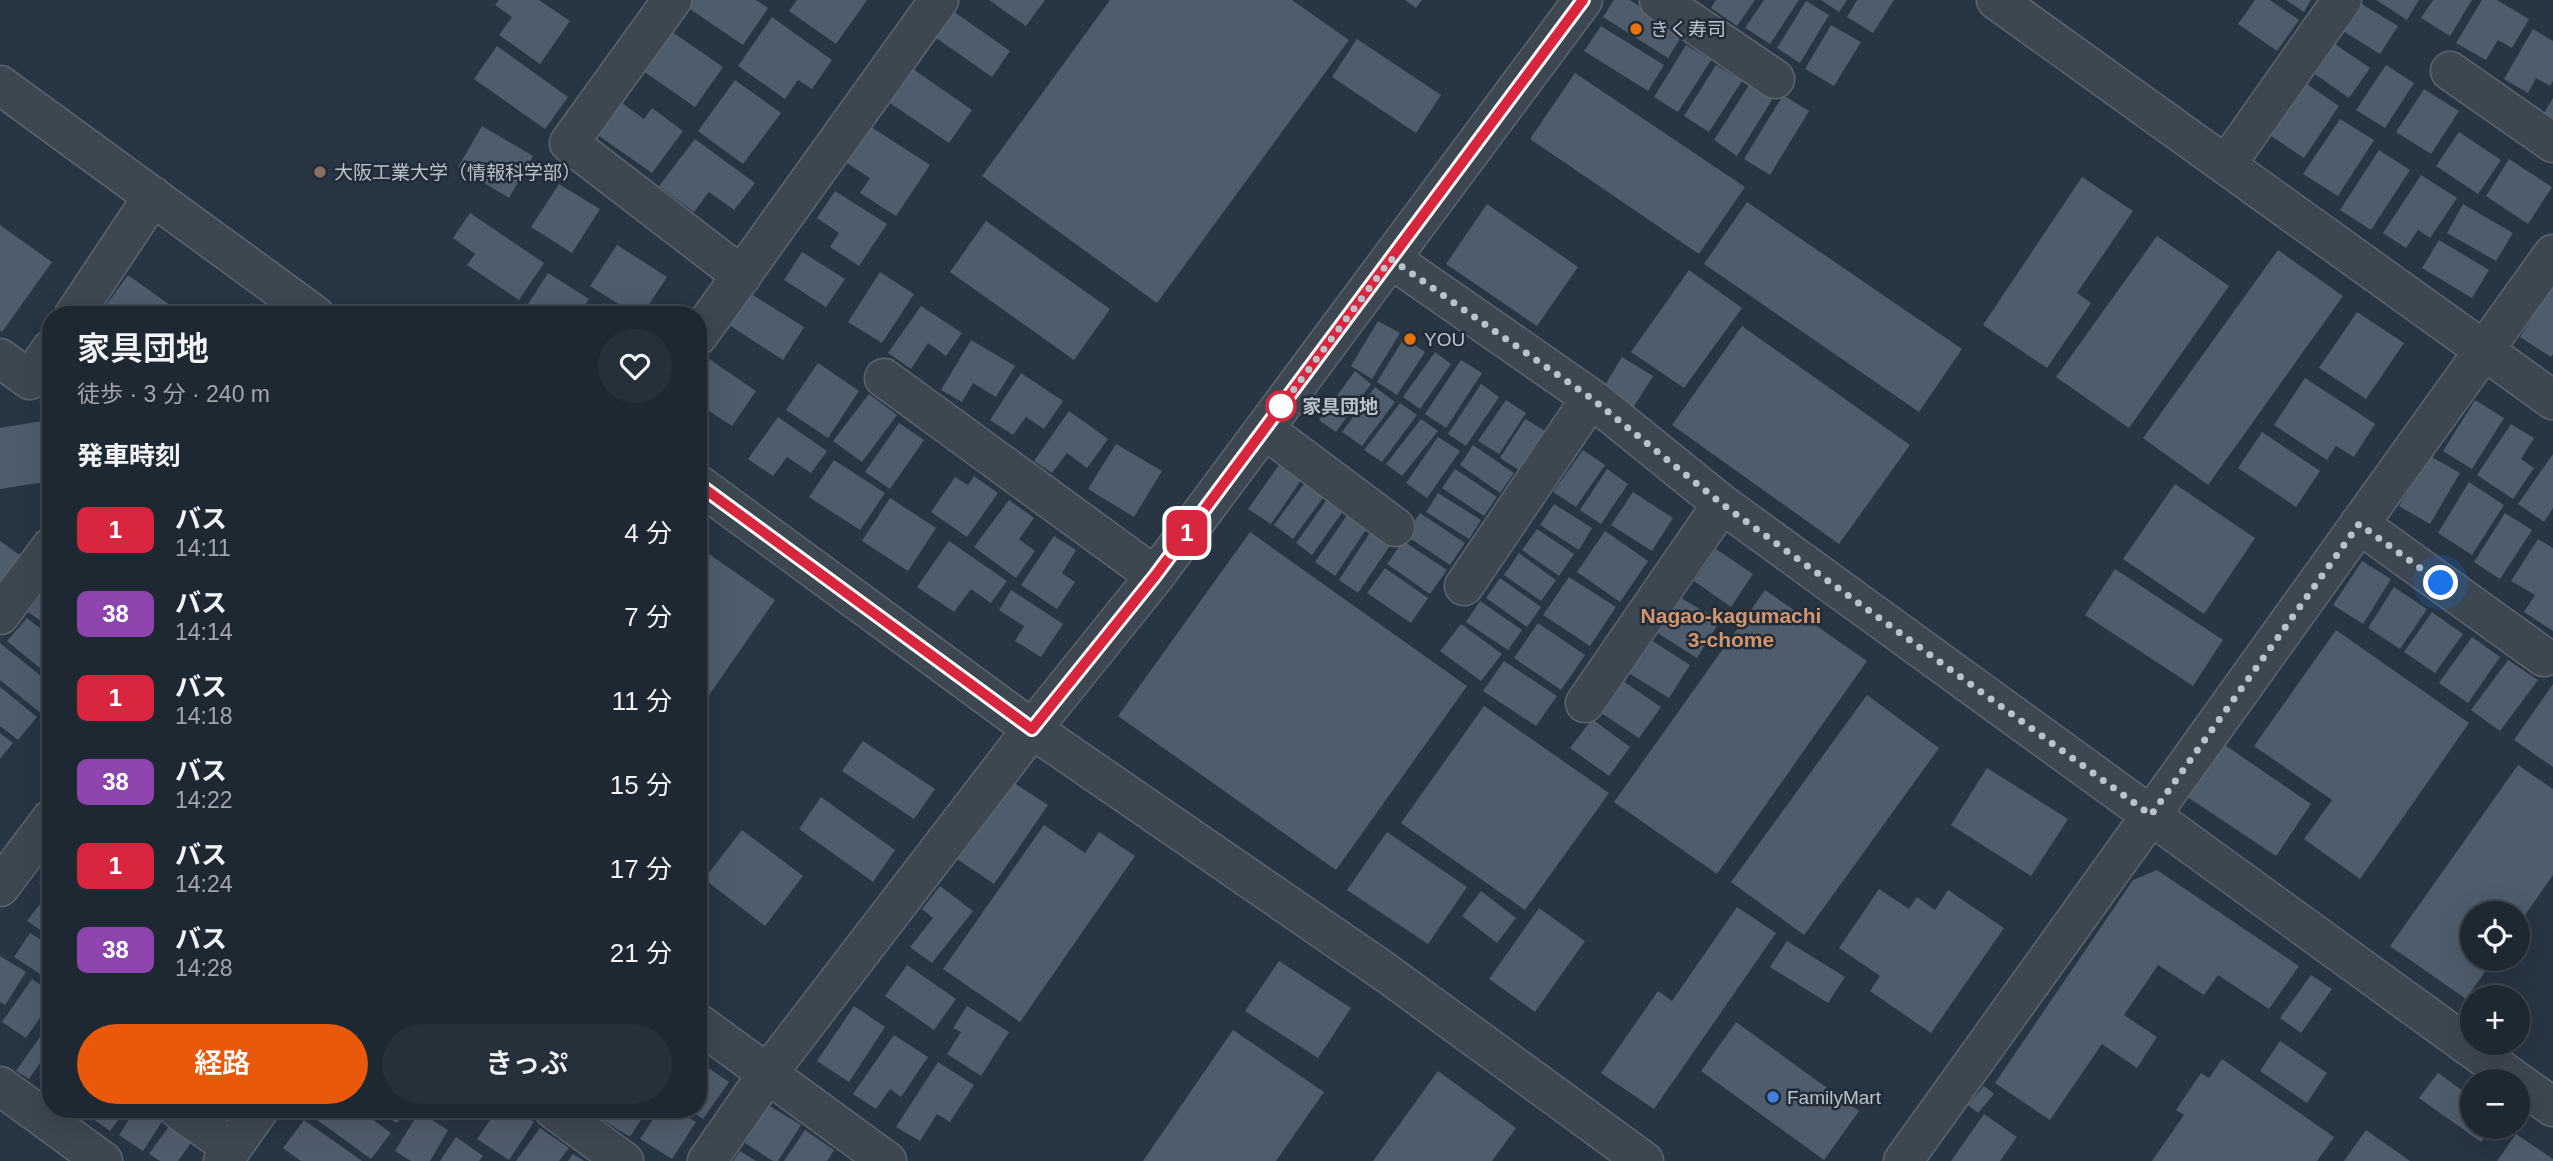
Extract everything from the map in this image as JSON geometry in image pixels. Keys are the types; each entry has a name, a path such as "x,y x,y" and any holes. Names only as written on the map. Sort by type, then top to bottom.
{"street":[{"path":"672,0 569,143 742,276"},
{"path":"707,324 939,0"},
{"path":"706,1161 768,1073 1032,729 1155,576 1583,0"},
{"path":"1659,0 1775,79"},
{"path":"1996,0 2553,400"},
{"path":"2226,165 2342,0"},
{"path":"2450,71 2553,143"},
{"path":"0,85 303,306"},
{"path":"80,306 153,196"},
{"path":"1903,1161 2553,254"},
{"path":"1391,259 1591,398 1722,504 2500,1069"},
{"path":"0,358 30,380 42,362"},
{"path":"884,378 1155,576"},
{"path":"1464,586 1591,398"},
{"path":"1264,429 1395,527"},
{"path":"707,491 1032,729 1385,972 1644,1161"},
{"path":"1585,703 1722,504"},
{"path":"2359,524 2544,657"},
{"path":"0,615 42,559"},
{"path":"0,887 42,831"},
{"path":"707,1029 887,1161"},
{"path":"0,1086 42,1117"},
{"path":"2530,1091 2553,1107"},
{"path":"44,1118 103,1161"},
{"path":"188,1118 227,1154 253,1118"},
{"path":"565,1118 624,1161"}],"building":[{"path":"499,0 539,0 570,21 540,64 499,35 512,17 495,5"},
{"path":"688,0 756,0 768,8 743,45 684,5"},
{"path":"797,0 867,0 836,44 789,11"},
{"path":"989,0 1045,0 1026,26"},
{"path":"1110,0 1292,0 1349,40 1157,303 982,176"},
{"path":"1405,0 1422,0 1416,8"},
{"path":"1614,0 1630,0 1683,34 1668,58 1603,17"},
{"path":"1716,0 1755,0 1737,26 1711,8"},
{"path":"1764,0 1799,0 1770,44 1745,28"},
{"path":"1821,0 1847,0 1839,12"},
{"path":"1857,0 1894,0 1873,33 1847,17"},
{"path":"2255,0 2270,0 2299,20 2277,51 2238,24"},
{"path":"2286,0 2311,0 2304,12"},
{"path":"2376,0 2419,0 2407,20"},
{"path":"2433,0 2472,0 2450,36 2421,18"},
{"path":"2482,0 2497,0 2529,19 2512,48 2498,40 2486,60 2456,43"},
{"path":"1806,1 1829,15 1800,63 1777,48"},
{"path":"2360,3 2398,26 2380,54 2343,31"},
{"path":"950,9 1010,51 992,77 932,35"},
{"path":"772,17 832,60 812,89 798,80 785,99 738,66"},
{"path":"1831,25 1861,42 1834,86 1805,69"},
{"path":"1601,26 1664,65 1648,91 1584,51"},
{"path":"2533,29 2553,41 2553,81 2550,86 2536,78 2528,93 2504,79"},
{"path":"671,31 723,67 695,107 643,71"},
{"path":"1357,39 1441,95 1416,133 1332,77"},
{"path":"2335,44 2370,68 2349,98 2315,74"},
{"path":"1686,45 1711,60 1678,112 1654,97"},
{"path":"497,46 568,97 545,129 474,79"},
{"path":"907,65 972,110 949,143 884,99"},
{"path":"1716,65 1742,81 1709,132 1684,116"},
{"path":"2386,65 2414,83 2385,128 2356,110"},
{"path":"1575,73 1745,187 1699,254 1530,139"},
{"path":"735,80 781,113 743,164 698,131"},
{"path":"2307,84 2339,106 2304,158 2271,136"},
{"path":"1749,85 1772,100 1737,156 1714,140"},
{"path":"2424,89 2459,111 2431,154 2396,132"},
{"path":"1783,95 1809,111 1770,175 1744,159"},
{"path":"615,98 644,119 652,108 683,131 652,173 592,131"},
{"path":"2553,98 2553,119 2544,113"},
{"path":"2340,119 2374,140 2338,196 2303,174"},
{"path":"865,123 930,165 896,216 860,193 870,178 842,160"},
{"path":"482,126 533,156 509,198 458,167"},
{"path":"2459,132 2501,160 2478,194 2436,166"},
{"path":"695,139 755,183 734,210 709,192 694,212 659,186"},
{"path":"2379,150 2410,170 2371,230 2340,210"},
{"path":"2509,159 2552,187 2528,224 2486,196"},
{"path":"2421,175 2457,198 2430,238 2418,230 2406,248 2383,233"},
{"path":"2082,177 2133,211 2077,293 2091,303 2047,368 1983,325"},
{"path":"559,184 600,209 572,253 531,227"},
{"path":"835,191 887,224 859,266 830,247 839,233 817,218"},
{"path":"1747,202 1962,349 1919,412 1704,264"},
{"path":"1487,204 1578,267 1537,326 1446,264"},
{"path":"2463,204 2513,233 2496,261 2447,233"},
{"path":"470,213 544,263 519,300 467,265 475,254 453,238"},
{"path":"986,221 1110,309 1074,360 950,272"},
{"path":"0,225 52,262 2,332 0,330"},
{"path":"2157,236 2229,286 2129,428 2056,377"},
{"path":"2439,240 2489,270 2472,298 2422,268"},
{"path":"617,245 667,277 648,306 622,306 590,286"},
{"path":"2278,250 2343,296 2208,485 2143,438"},
{"path":"802,252 845,279 826,307 784,280"},
{"path":"1689,270 1742,308 1684,388 1631,352"},
{"path":"880,272 914,294 882,343 848,322"},
{"path":"548,273 589,299 584,306 527,306"},
{"path":"128,275 171,306 106,306"},
{"path":"2553,286 2553,354 2551,357 2520,337"},
{"path":"743,289 804,327 783,360 723,321"},
{"path":"921,306 962,333 946,356 928,343 911,369 888,353"},
{"path":"2357,312 2404,343 2366,399 2319,368"},
{"path":"1378,321 1400,333 1372,379 1351,366"},
{"path":"1742,326 1910,445 1839,544 1672,425"},
{"path":"1404,338 1425,352 1397,395 1377,382"},
{"path":"971,340 1015,366 996,397 973,383 962,402 941,390"},
{"path":"1435,352 1451,364 1420,409 1403,397"},
{"path":"1622,357 1653,376 1633,408 1602,390"},
{"path":"709,359 756,391 732,426 707,410"},
{"path":"1461,360 1482,373 1446,428 1425,414"},
{"path":"818,363 859,391 828,438 786,410"},
{"path":"1355,371 1371,384 1336,432 1319,420"},
{"path":"1021,373 1063,401 1044,429 1026,417 1013,435 990,420"},
{"path":"2305,378 2375,424 2354,457 2336,446 2327,460 2274,425"},
{"path":"1481,384 1499,397 1466,446 1448,434"},
{"path":"1375,387 1395,402 1362,446 1342,432"},
{"path":"869,394 897,415 862,462 833,441"},
{"path":"1506,400 1526,413 1499,454 1478,441"},
{"path":"2475,400 2504,418 2472,469 2443,451"},
{"path":"1400,403 1417,415 1382,462 1364,450"},
{"path":"1069,411 1108,439 1087,468 1067,453 1052,473 1034,461"},
{"path":"778,417 827,451 811,473 787,457 773,476 748,459"},
{"path":"1421,419 1438,431 1402,476 1386,464"},
{"path":"1525,419 1547,432 1522,472 1500,458"},
{"path":"42,421 42,482 0,489 0,428"},
{"path":"899,423 924,440 890,489 865,472"},
{"path":"2511,424 2534,438 2521,459 2534,468 2513,499 2477,475"},
{"path":"2262,432 2320,471 2296,507 2238,468"},
{"path":"1438,437 1460,451 1427,498 1406,483"},
{"path":"1116,444 1162,471 1134,517 1088,489"},
{"path":"1473,445 1514,473 1500,493 1460,465"},
{"path":"1583,450 1605,465 1576,507 1553,492"},
{"path":"2553,454 2553,508 2544,522 2518,504"},
{"path":"2430,456 2460,473 2430,524 2399,506"},
{"path":"834,460 885,493 860,530 809,497"},
{"path":"1279,465 1302,479 1271,524 1248,509"},
{"path":"1455,469 1497,497 1484,516 1442,488"},
{"path":"1607,469 1628,484 1601,524 1580,510"},
{"path":"974,476 998,493 967,537 931,512 955,477 968,485"},
{"path":"1306,481 1325,495 1293,539 1274,525"},
{"path":"2469,482 2504,505 2472,555 2438,533"},
{"path":"2175,484 2255,538 2204,614 2123,559"},
{"path":"1633,492 1673,518 1652,551 1611,525"},
{"path":"1438,493 1481,520 1469,539 1426,512"},
{"path":"890,498 936,528 908,571 862,541"},
{"path":"1328,498 1344,510 1312,555 1296,543"},
{"path":"1009,500 1034,518 1019,539 1035,551 1016,578 974,547"},
{"path":"1554,504 1592,528 1579,550 1540,525"},
{"path":"1420,513 1465,543 1450,565 1405,535"},
{"path":"2505,513 2532,530 2500,579 2474,562"},
{"path":"1347,515 1367,528 1335,576 1315,562"},
{"path":"1537,529 1574,554 1559,576 1522,550"},
{"path":"1371,531 1391,544 1358,593 1339,580"},
{"path":"1605,531 1648,561 1620,602 1577,572"},
{"path":"1250,532 1467,686 1336,870 1118,716"},
{"path":"1054,536 1076,550 1062,573 1075,582 1057,609 1021,585"},
{"path":"2538,539 2553,548 2553,631 2524,612 2535,595 2511,581"},
{"path":"0,541 24,558 0,591"},
{"path":"949,541 1007,581 991,603 971,589 954,612 917,587"},
{"path":"1403,541 1447,570 1430,594 1387,564"},
{"path":"1716,549 1753,574 1731,607 1694,581"},
{"path":"707,553 775,600 707,698"},
{"path":"1519,553 1556,580 1541,601 1504,575"},
{"path":"2362,561 2391,579 2363,624 2333,605"},
{"path":"1385,568 1428,598 1411,623 1367,593"},
{"path":"2115,569 2223,640 2193,686 2085,615"},
{"path":"1569,577 1616,607 1590,646 1543,615"},
{"path":"1500,578 1541,607 1527,627 1486,598"},
{"path":"2394,587 2427,609 2400,649 2368,628"},
{"path":"1011,590 1063,624 1041,657 1015,641 1024,626 999,610"},
{"path":"1765,590 1867,661 1717,874 1614,802"},
{"path":"42,593 42,622 28,612"},
{"path":"1678,596 1720,621 1697,658 1656,632"},
{"path":"1480,601 1522,630 1508,650 1466,622"},
{"path":"2432,612 2463,634 2435,673 2404,652"},
{"path":"27,618 42,630 42,670 7,641"},
{"path":"1538,623 1585,655 1561,690 1514,658"},
{"path":"1461,624 1502,654 1481,681 1440,651"},
{"path":"2336,630 2469,723 2360,879 2304,839 2332,800 2254,746"},
{"path":"2472,637 2500,657 2468,703 2439,683"},
{"path":"1648,638 1690,665 1669,698 1627,672"},
{"path":"0,643 42,677 42,714 0,680"},
{"path":"2508,660 2538,680 2500,731 2471,710"},
{"path":"1504,661 1557,696 1536,726 1483,691"},
{"path":"1620,679 1661,707 1639,738 1598,711"},
{"path":"2553,684 2553,767 2514,740"},
{"path":"0,687 37,717 18,740 0,726"},
{"path":"1867,695 1939,748 1804,935 1731,882"},
{"path":"1484,706 1609,793 1525,910 1401,823"},
{"path":"1592,719 1630,747 1609,776 1570,748"},
{"path":"0,733 13,743 0,759"},
{"path":"863,741 935,789 914,819 842,771"},
{"path":"2222,743 2311,804 2276,856 2186,796"},
{"path":"2518,765 2553,789 2553,875 2530,908 2530,901 2460,901 2460,971 2486,971 2476,985 2460,985 2460,995 2390,946"},
{"path":"1987,768 2068,819 2031,876 1951,825"},
{"path":"1008,779 1048,805 994,884 954,857"},
{"path":"821,797 895,850 873,882 799,829"},
{"path":"1044,825 1085,853 1099,832 1135,856 1020,1022 943,969"},
{"path":"742,830 803,876 765,926 707,881 707,875"},
{"path":"1387,832 1467,887 1428,944 1347,890"},
{"path":"2157,870 2299,966 2269,1009 2218,975 2204,995 2158,965 2124,1015 2157,1037 2137,1068 2102,1044 2050,1120 1995,1083 2133,880"},
{"path":"940,886 973,911 932,963 910,947 933,918 922,909"},
{"path":"1879,889 1909,909 1917,897 1935,910 1948,890 2004,928 1931,1033 1870,991 1880,976 1839,948"},
{"path":"1481,891 1516,918 1497,943 1462,916"},
{"path":"42,901 42,931 27,921"},
{"path":"1737,907 1776,933 1654,1109 1601,1073 1658,991 1672,1001"},
{"path":"1539,908 1585,941 1535,1012 1489,979"},
{"path":"30,933 42,940 42,975 14,957"},
{"path":"1787,941 1845,977 1828,1003 1770,967"},
{"path":"0,956 26,972 5,1005 0,1002"},
{"path":"1279,961 1351,1008 1318,1058 1245,1011"},
{"path":"907,965 956,999 934,1030 885,996"},
{"path":"2311,975 2332,989 2301,1033 2280,1018"},
{"path":"32,979 42,986 42,1015 26,1038 2,1022"},
{"path":"854,1006 885,1027 849,1082 817,1061"},
{"path":"967,1006 1009,1032 981,1076 947,1054 961,1032 953,1028"},
{"path":"1736,1022 1859,1111 1824,1160 1701,1071"},
{"path":"1233,1030 1324,1092 1276,1161 1143,1161"},
{"path":"42,1034 42,1060 29,1079 16,1071"},
{"path":"894,1035 928,1057 901,1097 890,1089 876,1109 853,1094"},
{"path":"2280,1041 2327,1073 2307,1103 2260,1071"},
{"path":"2222,1059 2334,1137 2317,1161 2152,1161 2184,1115 2176,1110 2201,1073 2209,1078"},
{"path":"938,1062 974,1085 950,1122 937,1114 920,1141 896,1127"},
{"path":"707,1067 729,1082 707,1113"},
{"path":"1438,1071 1516,1128 1492,1161 1373,1161"},
{"path":"2438,1073 2460,1089 2460,1127 2419,1098"},
{"path":"1984,1086 1994,1094 1978,1113 1968,1105"},
{"path":"768,1105 801,1125 778,1161 773,1161 745,1143"},
{"path":"1984,1114 2017,1137 2000,1161 1951,1161"},
{"path":"92,1118 120,1118 110,1131"},
{"path":"130,1118 164,1118 143,1151 119,1135"},
{"path":"315,1118 371,1118 391,1133 371,1159"},
{"path":"415,1118 429,1118 448,1130 430,1161 411,1161 395,1151"},
{"path":"491,1118 528,1118 534,1122 509,1160 477,1139"},
{"path":"600,1118 642,1118 630,1137"},
{"path":"654,1118 689,1118 696,1122 672,1159 640,1139"},
{"path":"304,1120 362,1161 301,1161 283,1148"},
{"path":"172,1122 194,1139 178,1161 160,1161 149,1154"},
{"path":"540,1128 569,1148 559,1161 516,1161"},
{"path":"805,1130 834,1150 827,1161 784,1161"},
{"path":"2366,1130 2410,1161 2344,1161"},
{"path":"456,1137 483,1156 479,1161 440,1161"},
{"path":"2512,1139 2523,1139 2553,1159 2553,1161 2497,1161"},
{"path":"740,1151 756,1161 733,1161"},
{"path":"573,1154 584,1161 568,1161"}],"bus line":[{"name":"1","path":"707,488 1032,729 1155,576 1583,0"}],"place":[{"name":"きく寿司","path":"1636,29"},
{"name":"大阪工業大学（情報科学部）","path":"320,172"},
{"name":"YOU","path":"1410,339"},
{"name":"家具団地","path":"1281,406"},
{"name":"FamilyMart","path":"1773,1097"}],"district":[{"name":"Nagao-kagumachi 3-chome","path":"1731,628"}],"route":[{"path":"1281,406 1280,408 1391,259 1591,398 1722,504 2151,815 2359,524 2441,583"}]}
